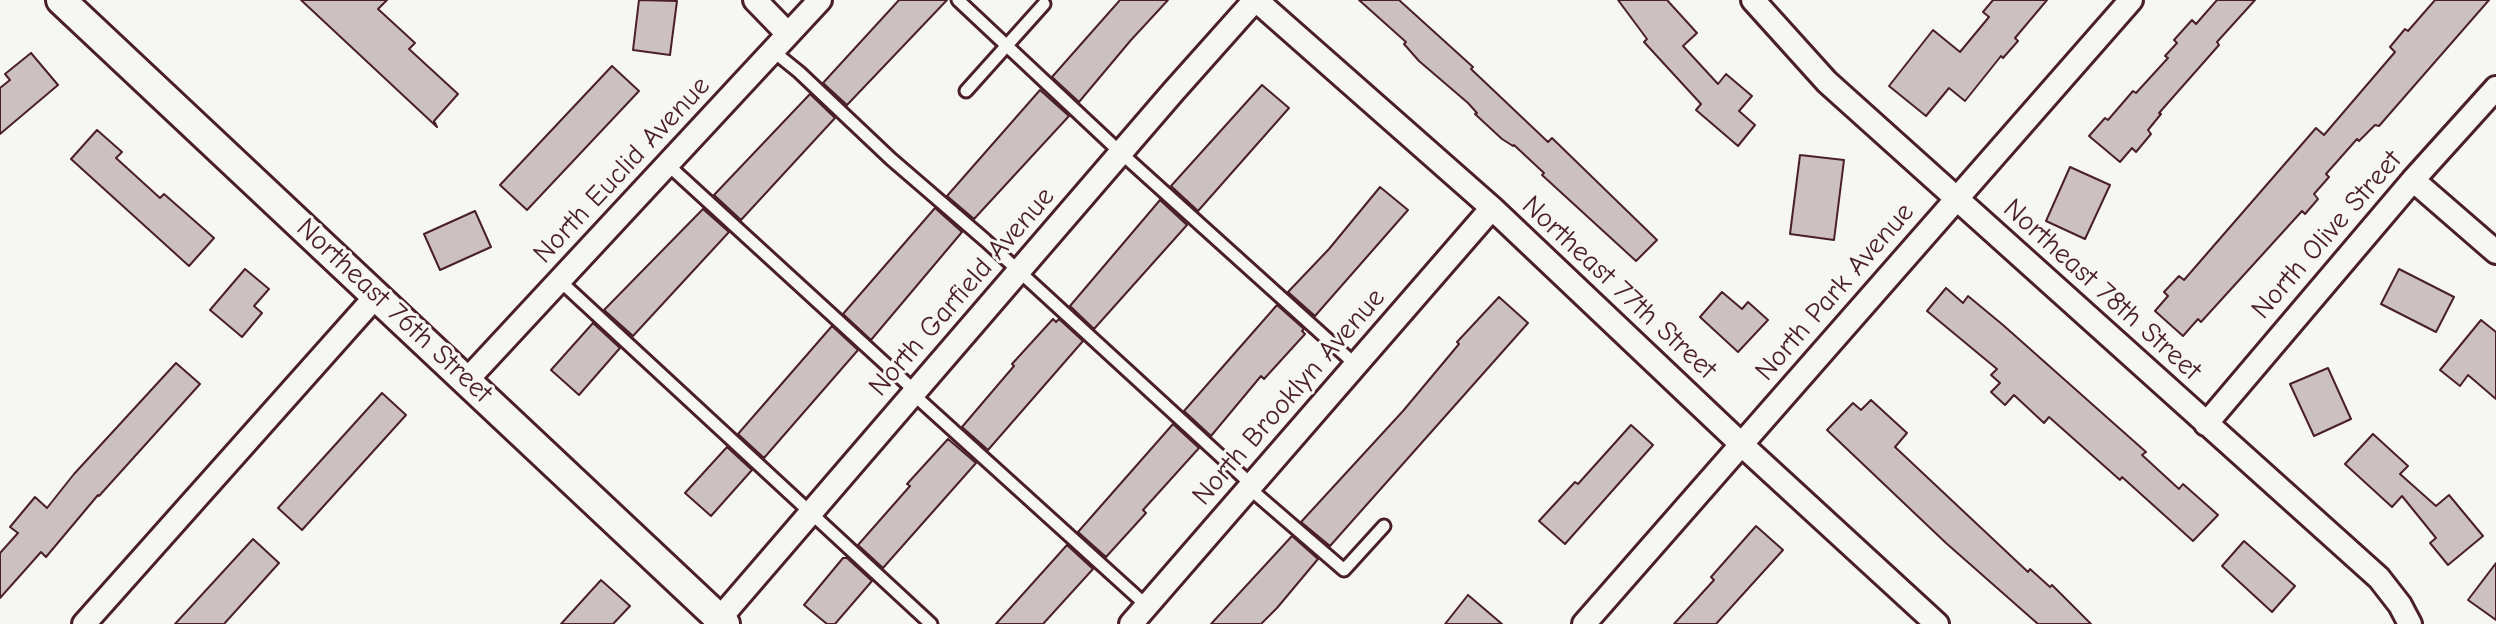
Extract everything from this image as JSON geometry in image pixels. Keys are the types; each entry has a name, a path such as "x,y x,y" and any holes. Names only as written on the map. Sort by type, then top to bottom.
{"street":[{"name":"Northeast 76th Street","path":"61,0 720,622"},
{"path":"755,0 781,42"},
{"name":"North Euclid Avenue","path":"467,380 820,0"},
{"name":"North Garfield Avenue","path":"720,622 1018,272 1256,0"},
{"name":"Northeast 77th Street","path":"1256,0 1492,208 1937,624"},
{"name":"Northeast 78th Street","path":"1753,0 1827,82 2379,578 2410,624"},
{"name":"North Park Avenue","path":"1584,624 2131,0"},
{"name":"North Olive Street","path":"2206,424 2413,180 2496,88"},
{"path":"2413,180 2496,252"},
{"name":"North Brooklyn Avenue","path":"1131,624 1492,208"},
{"path":"84,624 377,295"}],"lane":[{"path":"958,0 1121,153 1356,365"},
{"path":"966,91 1044,4"},
{"path":"781,42 799,72 891,159 985,240 1250,487 1344,570 1384,526"},
{"path":"667,164 1147,606"},
{"path":"559,280 931,624"}],"building":[{"path":"301,0 387,0 378,9 415,43 409,49 458,94 434,121 437,127"},
{"path":"639,0 677,1 670,55 633,50"},
{"path":"899,0 947,0 847,105 823,83"},
{"path":"1120,0 1168,0 1079,102 1052,77"},
{"path":"1359,0 1399,0 1473,67 1471,69 1548,142 1552,138 1657,240 1636,261 1542,175 1544,173 1514,145 1502,139 1475,114 1468,103 1419,61 1404,44 1406,42"},
{"path":"1618,0 1667,0 1697,33 1683,46 1718,84 1726,74 1752,96 1739,111 1755,125 1738,146 1696,110 1701,104 1644,42 1647,39"},
{"path":"1993,0 2047,0 2015,38 2018,41 2003,58 2001,56 1965,101 1949,88 1926,116 1889,86 1933,30 1960,52 1989,17 1983,12"},
{"path":"2217,0 2255,0 2159,113 2148,130 2151,134 2136,152 2132,148 2120,162 2089,136 2133,91 2136,93 2168,58 2165,56 2177,43 2174,40 2192,20 2196,24"},
{"path":"2435,0 2489,0 2379,126 2375,125 2359,141 2357,139 2326,174 2329,177 2314,194 2318,199 2305,214 2302,211 2201,322 2198,319 2183,336 2155,311 2168,296 2164,292 2179,276 2184,280 2316,128 2324,135 2395,52 2390,47"},
{"path":"31,53 58,85 0,134 0,88 10,80 5,74"},
{"path":"612,66 639,91 527,210 500,185"},
{"path":"1262,85 1289,108 1198,211 1171,186"},
{"path":"1040,90 1069,116 974,219 947,196"},
{"path":"810,94 835,118 741,220 714,195"},
{"path":"97,130 122,152 116,158 160,198 164,194 214,238 189,266 71,159"},
{"path":"1800,155 1844,160 1834,240 1790,234"},
{"path":"2070,167 2110,185 2085,239 2046,221"},
{"path":"1380,187 1408,210 1315,316 1288,292 1329,249"},
{"path":"1160,200 1187,225 1094,329 1070,306"},
{"path":"935,208 962,232 871,340 843,314"},
{"path":"703,209 729,232 633,336 604,310"},
{"path":"475,211 491,247 440,270 424,234"},
{"path":"245,269 269,289 254,306 262,313 242,337 210,310"},
{"path":"2399,269 2454,297 2436,332 2381,304"},
{"path":"1946,288 1963,303 1968,296 2003,325 2146,452 2142,455 2179,489 2183,484 2218,515 2193,541 2049,417 2044,423 2014,395 2005,405 1991,392 2000,383 1991,375 1997,369 1927,311"},
{"path":"1722,292 1742,309 1748,302 1768,320 1738,352 1700,317"},
{"path":"1499,297 1528,323 1330,546 1301,522 1403,411 1459,344 1457,342"},
{"path":"1277,305 1304,329 1305,334 1264,379 1261,376 1211,436 1184,411"},
{"path":"1053,319 1056,322 1059,319 1083,341 988,450 962,427"},
{"path":"2481,320 2496,332 2496,399 2468,375 2460,386 2440,370"},
{"path":"593,323 620,348 579,395 551,370"},
{"path":"832,326 858,350 764,458 738,434"},
{"path":"176,363 200,384 46,557 41,552 0,598 0,553 18,533 10,527 35,497 47,508 74,474"},
{"path":"2328,368 2351,419 2314,436 2290,384"},
{"path":"382,393 406,415 302,530 278,508"},
{"path":"1871,400 1907,433 1895,447 2028,572 2030,569 2050,587 2052,585 2091,624 2038,624 1946,543 1827,430 1853,403 1861,410"},
{"path":"1173,424 1199,448 1106,557 1078,532"},
{"path":"1631,425 1653,445 1565,544 1539,521 1575,482 1578,484"},
{"path":"2373,434 2408,466 2400,474 2436,506 2449,495 2483,536 2448,565 2430,543 2436,538 2402,496 2392,507 2345,464"},
{"path":"948,439 976,463 883,568 858,545"},
{"path":"727,447 752,470 711,516 685,493"},
{"path":"1756,526 1783,550 1716,624 1674,624 1714,580 1711,577"},
{"path":"1292,536 1318,559 1277,608 1261,624 1211,624"},
{"path":"253,539 279,563 224,624 175,624"},
{"path":"2244,541 2295,586 2272,612 2222,566"},
{"path":"1067,545 1093,569 1043,624 996,624"},
{"path":"843,558 847,558 872,581 835,624 827,624 804,605"},
{"path":"2496,563 2496,620 2468,600"},
{"path":"601,580 630,606 613,624 561,624"},
{"path":"1468,595 1502,624 1445,624"}]}
